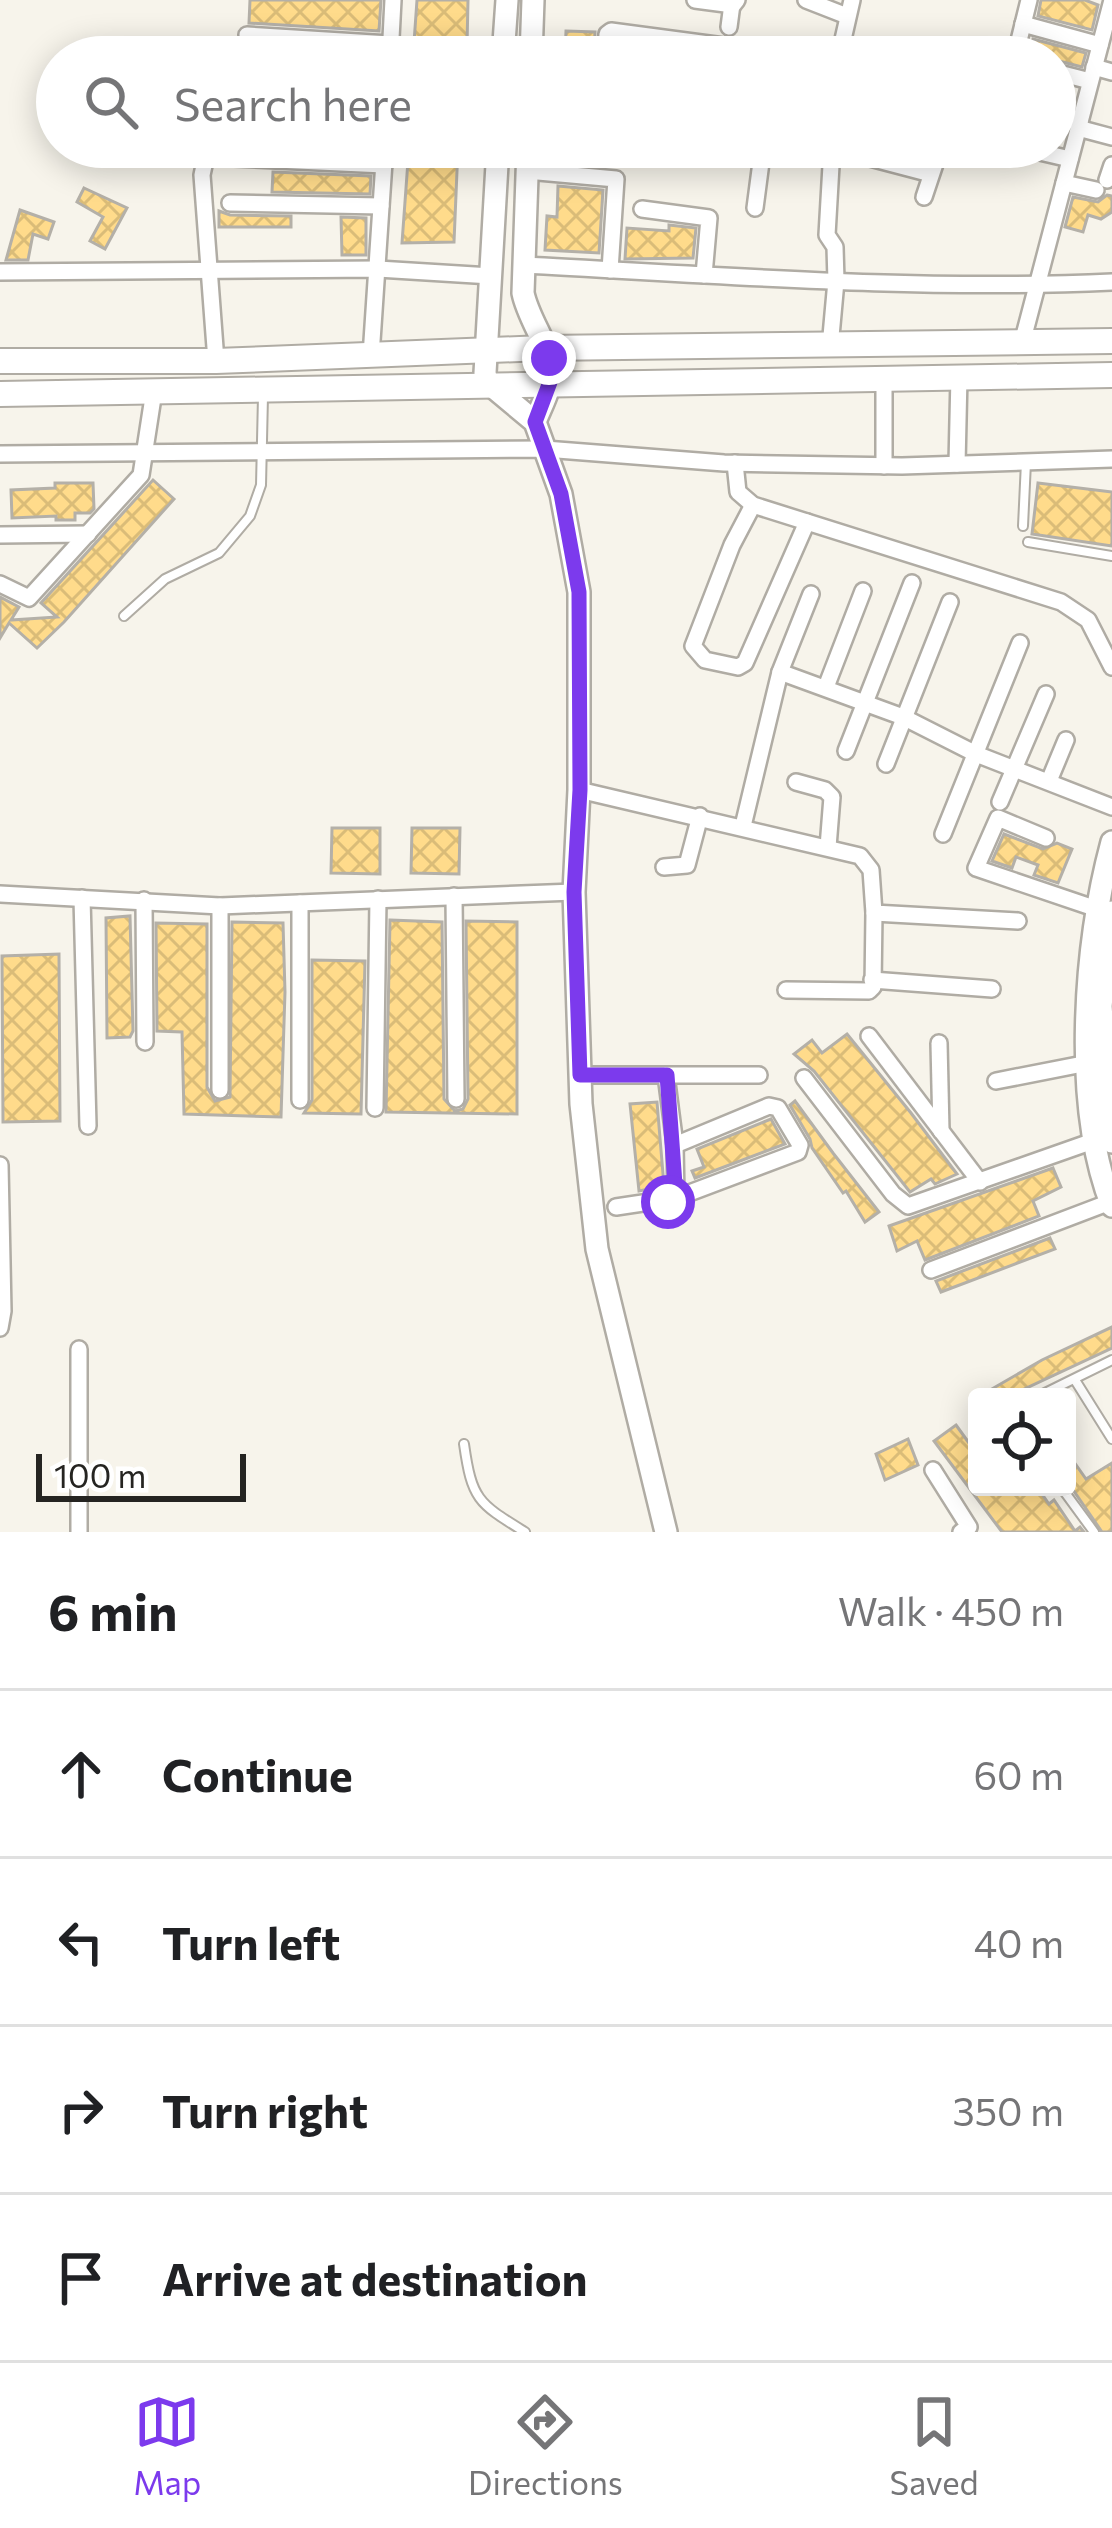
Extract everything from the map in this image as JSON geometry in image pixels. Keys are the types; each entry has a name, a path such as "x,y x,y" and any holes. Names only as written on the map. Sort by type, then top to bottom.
{"main road":[{"path":"0,362 216,361 543,348 1112,341"},
{"path":"0,394 1112,374"}],"street":[{"path":"391,36 393,0"},
{"path":"504,36 507,0"},
{"path":"532,36 533,0"},
{"path":"694,0 735,2 729,27"},
{"path":"806,0 849,8"},
{"path":"1020,36 1029,0"},
{"path":"1076,136 1112,0"},
{"path":"1023,24 1067,36"},
{"path":"247,35 257,36"},
{"path":"1076,38 1100,45"},
{"path":"1076,73 1112,72"},
{"path":"1076,124 1112,137"},
{"path":"204,168 216,361"},
{"path":"371,356 384,168"},
{"path":"497,168 487,382 535,422 561,494 579,592 580,790 574,892 580,1075 597,1250 666,1532"},
{"path":"527,168 526,313 551,364 550,382 535,422"},
{"path":"755,208 760,168"},
{"path":"829,168 826,235 835,247 836,281 830,347"},
{"path":"924,196 933,168"},
{"path":"1022,343 1068,168"},
{"path":"527,172 616,179 610,270"},
{"path":"1064,183 1105,178"},
{"path":"230,203 381,206"},
{"path":"642,208 709,218 704,274"},
{"path":"523,266 836,281 1112,283"},
{"path":"0,272 378,269 491,276"},
{"path":"957,464 959,376"},
{"path":"884,377 884,466"},
{"path":"0,584 29,598 139,478 148,452 154,391"},
{"path":"0,454 545,449 735,463 884,466 1112,459"},
{"path":"735,463 738,492 753,505 1061,602 1088,620 1112,667"},
{"path":"753,505 693,646 705,659 738,667 745,663 806,522"},
{"path":"0,535 88,534"},
{"path":"846,751 913,583"},
{"path":"826,687 862,590"},
{"path":"743,826 780,672 812,593"},
{"path":"886,764 950,602"},
{"path":"943,834 1020,644"},
{"path":"780,672 903,717 976,754 1112,807"},
{"path":"1000,802 1046,694"},
{"path":"1049,782 1066,740"},
{"path":"796,782 831,795 829,847"},
{"path":"580,790 860,856 871,870 873,987 864,993 786,990"},
{"path":"664,867 687,865 700,816"},
{"path":"1046,838 998,818 976,868 1105,910"},
{"path":"931,1270 1111,1199 1088,1063 1086,996 1098,955 1112,842"},
{"path":"0,894 220,906 574,892"},
{"path":"454,896 456,1099"},
{"path":"82,898 88,1126"},
{"path":"375,1108 378,898"},
{"path":"144,900 145,1042"},
{"path":"300,903 300,1100"},
{"path":"220,906 220,1090"},
{"path":"874,913 1018,921"},
{"path":"1098,955 1104,1141"},
{"path":"872,980 992,989"},
{"path":"868,1036 980,1182"},
{"path":"939,1043 941,1131"},
{"path":"996,1081 1088,1063"},
{"path":"580,1075 759,1075"},
{"path":"667,1075 676,1198"},
{"path":"804,1078 902,1202 916,1205 1104,1141"},
{"path":"616,1207 676,1198 798,1151 800,1145 778,1108 769,1106 675,1144"},
{"path":"0,1165 0,1328"},
{"path":"79,1349 79,1532"},
{"path":"933,1470 969,1527 961,1532"}],"lane":[{"path":"124,616 166,580 206,562 233,541 259,497 264,388"},
{"path":"1023,526 1026,462"},
{"path":"1028,542 1112,556"},
{"path":"1058,1388 1112,1360"},
{"path":"1075,1381 1112,1439"},
{"path":"464,1444 470,1486 491,1510 526,1532"},
{"path":"1068,1496 1094,1532"}],"building":[{"path":"250,0 381,0 379,31 249,23"},
{"path":"417,0 468,0 467,36 414,36"},
{"path":"1041,0 1085,0 1098,5 1092,30 1038,16"},
{"path":"566,31 595,32 595,36 566,36"},
{"path":"1076,50 1086,53 1082,67 1076,65"},
{"path":"407,168 457,168 454,242 402,243"},
{"path":"273,172 371,176 370,194 272,192"},
{"path":"558,186 603,190 599,253 545,250 547,216 557,217"},
{"path":"84,188 127,208 105,249 90,241 103,217 77,202"},
{"path":"1112,196 1112,212 1101,219 1088,215 1083,232 1065,227 1073,197 1098,202"},
{"path":"20,210 54,222 48,239 33,234 28,260 6,260"},
{"path":"219,211 291,216 291,227 219,227"},
{"path":"341,217 366,218 366,255 342,255"},
{"path":"669,225 696,228 693,258 625,259 627,228 669,231"},
{"path":"153,480 174,499 64,622 37,648 9,623 0,638 0,597 19,607 11,620 57,617 41,603"},
{"path":"55,483 93,483 94,509 75,513 75,520 12,518 11,490 55,488"},
{"path":"1038,483 1112,492 1112,546 1032,534"},
{"path":"332,828 380,828 380,874 331,873"},
{"path":"412,828 460,828 459,874 411,873"},
{"path":"1004,834 1043,849 1057,843 1072,849 1058,883 1034,875 1038,865 1016,857 1012,868 992,861"},
{"path":"130,916 133,1031 130,1037 107,1038 106,918"},
{"path":"390,920 442,922 444,1099 455,1111 463,1109 468,1099 466,921 517,922 517,1114 386,1112"},
{"path":"232,922 283,923 281,1117 184,1114 182,1032 157,1031 156,923 207,924 207,1087 215,1101 230,1097"},
{"path":"59,954 60,1121 3,1122 2,956"},
{"path":"312,960 365,961 361,1114 304,1113 312,1100"},
{"path":"847,1034 957,1174 935,1184 931,1179 910,1192 814,1071 794,1054 812,1040 822,1053"},
{"path":"795,1101 879,1212 865,1222 812,1148 790,1105"},
{"path":"657,1102 664,1186 639,1191 630,1104"},
{"path":"771,1119 785,1144 695,1178 692,1171 704,1167 697,1149"},
{"path":"1053,1168 1061,1187 1033,1201 1039,1216 925,1260 917,1241 897,1251 889,1226"},
{"path":"1050,1238 1055,1249 941,1292 936,1281"},
{"path":"1112,1327 1112,1348 1027,1388 994,1388"},
{"path":"956,1425 968,1442 968,1486 934,1441"},
{"path":"908,1439 918,1465 885,1480 876,1454"},
{"path":"1112,1463 1112,1532 1102,1532 1076,1494 1076,1465 1086,1479"},
{"path":"975,1496 1043,1496 1049,1504 1054,1500 1075,1531 1080,1527 1084,1532 1002,1532"}],"route":[{"path":"549,358 550,382 535,422 561,494 579,592 580,790 574,892 580,1075 667,1075 677,1180 676,1198 668,1202"}]}
